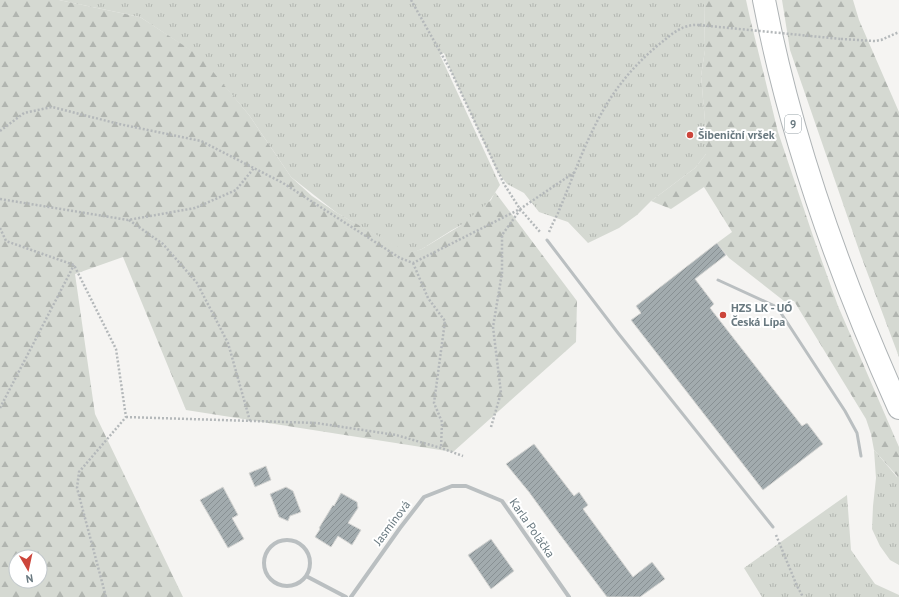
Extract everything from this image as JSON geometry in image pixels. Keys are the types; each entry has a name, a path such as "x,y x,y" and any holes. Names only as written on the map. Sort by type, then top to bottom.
{"main road":[{"name":"9","path":"764,0 772,43 790,113 818,204 852,296 899,408"}],"street":[{"name":"Jasmínová","path":"351,597 400,528 424,498 452,486 466,486"},
{"name":"Karla Poláčka","path":"466,486 502,501 569,597"},
{"path":"285,540 292,540 299,543 309,554 310,569 306,576 294,585 286,586 278,584 267,574 264,566 267,552 272,546 285,540"},
{"path":"306,576 346,597"}],"lane":[{"path":"547,240 618,333 773,527"},
{"path":"718,280 777,307 858,433 861,456"}],"path":[{"path":"411,0 451,71 504,184 520,209 547,240 598,119 610,98 627,76 644,58 681,28 690,25 699,25 874,41 881,40 899,32"},
{"path":"0,131 24,113 52,107 119,124 201,141 283,183 400,258 413,263 428,298 445,321 434,403 442,422 441,448"},
{"path":"0,199 128,220 195,208 236,190 254,168"},
{"path":"413,263 520,209 575,172"},
{"path":"491,427 501,393 493,327 502,273 502,235 520,209"},
{"path":"128,220 163,244 197,283 228,343 250,421"},
{"path":"0,228 6,241 74,265 116,349 126,417 79,472 77,488 106,597"},
{"path":"0,408 74,265"},
{"path":"126,417 316,423 396,435 463,456"},
{"path":"773,527 803,597"}],"green space":[{"path":"0,0 59,0 140,17 200,56 249,115 291,177 312,196 337,213 409,253 422,249 460,226 491,200 495,192 577,301 576,342 453,452 186,410 123,257 75,274 95,414 183,597 0,597"},
{"path":"59,0 704,0 705,50 701,76 706,132 706,154 695,168 651,201 637,215 619,228 588,243 568,222 539,212 524,193 507,184 497,171 444,53 440,55 500,185 480,215 452,230 422,249 409,254 337,213 291,177 249,115 199,56 140,17"},
{"path":"704,0 746,0 778,132 814,239 838,306 899,447 898,477 874,450 866,419 794,301 784,301 729,258 717,243 732,232 704,187 671,209 651,201 695,168 706,154 706,132 701,76 705,50"},
{"path":"782,0 853,0 859,20 899,112 899,357 861,256 790,50"},
{"path":"874,450 897,477 899,475 899,565 890,560 880,546 872,529 876,478"},
{"path":"847,495 851,550 875,584 899,595 899,597 762,597 744,568"}],"building":[{"path":"717,243 726,255 695,279 714,304 710,308 802,426 807,423 823,444 763,490 631,320 641,313 636,306"},
{"path":"534,444 574,496 579,492 588,505 583,509 633,577 652,562 665,579 640,597 607,597 529,492 506,464"},
{"path":"266,466 271,480 255,487 249,473"},
{"path":"223,487 238,515 232,518 244,539 228,548 200,500"},
{"path":"286,487 293,491 301,512 290,516 288,521 279,517 270,494"},
{"path":"341,493 357,502 358,508 348,523 361,530 352,545 338,536 331,547 315,537"},
{"path":"491,539 514,571 491,589 468,555"}],"place":[{"name":"Šibeniční vršek","path":"690,135"},
{"name":"HZS LK - UÓ Česká Lípa","path":"723,315"}]}
